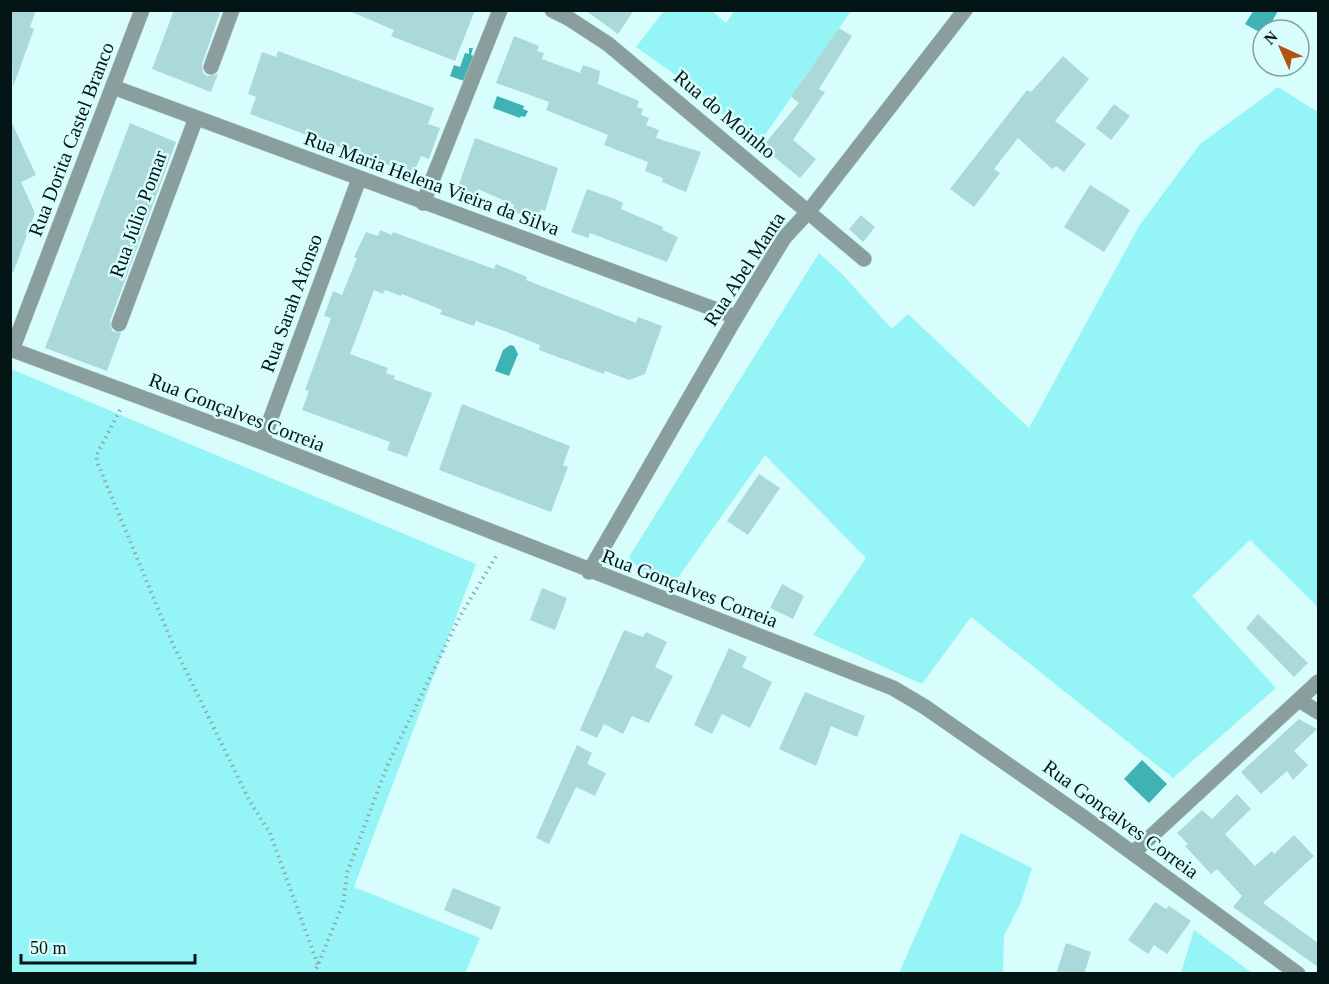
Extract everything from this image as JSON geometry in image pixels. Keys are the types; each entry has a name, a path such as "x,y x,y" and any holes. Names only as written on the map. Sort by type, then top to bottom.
{"street":[{"name":"Rua Dorita Castel Branco","path":"11,349 142,10"},
{"path":"211,67 232,10"},
{"path":"423,203 500,10"},
{"name":"Rua do Moinho","path":"552,10 608,44 864,259"},
{"name":"Rua Abel Manta","path":"590,572 736,317 784,238 809,211 965,10"},
{"name":"Rua Maria Helena Vieira da Silva","path":"113,87 736,317"},
{"name":"Rua Júlio Pomar","path":"119,324 196,117"},
{"name":"Rua Sarah Afonso","path":"262,442 359,179"},
{"name":"Rua Gonçalves Correia","path":"11,349 262,442 506,540 893,688 959,730 1298,974"},
{"path":"1132,853 1318,682"},
{"path":"1299,700 1318,712"}],"path":[{"path":"128,394 96,456 98,464 171,640 249,800 270,832 318,965"},
{"path":"314,974 343,904 347,873 387,765 459,618 506,540"}],"shaded area":[{"path":"1254,10 1278,11 1274,18 1251,18 1251,27 1245,24"},
{"path":"664,11 712,11 726,23 734,11 851,11 758,145 690,85 636,47"},
{"path":"469,48 473,48 471,55 474,56 464,81 450,76 454,65 460,67 465,53 469,54"},
{"path":"1278,87 1318,112 1318,607 1250,540 1192,596 1276,688 1173,778 971,617 922,684 813,635 866,558 765,455 672,586 645,576 629,557 819,253 843,275 892,329 908,314 1029,428 1139,226 1200,144"},
{"path":"497,96 524,106 523,109 528,111 525,117 520,118 493,108"},
{"path":"510,345 514,346 518,354 509,376 495,371 503,350"},
{"path":"11,369 476,564 354,887 480,938 465,973 11,973"},
{"path":"1142,760 1167,784 1149,803 1124,779"},
{"path":"961,833 1032,868 1021,902 1004,936 1003,973 899,973"},
{"path":"1194,930 1252,973 1181,973"}],"building":[{"path":"10,10 36,10 30,27 34,29 13,87"},
{"path":"174,10 221,10 202,64 203,73 207,76 218,74 211,92 152,69"},
{"path":"347,10 475,10 455,61 391,36 394,30"},
{"path":"585,10 634,10 618,34"},
{"path":"839,28 852,36 819,89 825,92 793,140 816,159 800,178 762,147 799,103 791,97"},
{"path":"514,36 539,46 537,51 544,53 542,59 580,73 583,65 600,71 598,84 639,101 637,107 643,109 641,115 649,118 646,125 659,130 656,138 701,152 686,192 662,182 663,178 645,171 648,162 604,145 608,135 546,110 549,102 496,83"},
{"path":"278,51 434,108 428,124 440,128 429,159 421,156 413,174 250,114 256,97 248,94 262,52 276,57"},
{"path":"1063,56 1089,79 1055,121 1086,144 1064,172 1056,166 1052,169 1018,138 994,169 1000,173 974,207 950,189 1027,90 1031,92"},
{"path":"1114,104 1130,116 1111,140 1096,128"},
{"path":"10,119 36,175 21,182 35,213 13,273 10,272"},
{"path":"130,123 176,142 110,321 112,331 121,333 107,371 45,348"},
{"path":"475,138 558,168 545,211 541,209 539,215 532,212 530,218 512,211 514,205 478,189 475,197 457,190"},
{"path":"1090,185 1130,210 1104,252 1064,227"},
{"path":"587,189 623,203 621,209 663,227 662,230 678,237 667,262 590,233 588,238 571,232"},
{"path":"861,215 875,227 863,242 849,229"},
{"path":"380,230 392,235 393,232 494,269 496,264 527,277 526,280 636,323 638,317 662,326 645,374 629,380 605,371 604,374 539,350 540,345 507,332 476,321 474,326 440,314 442,310 402,294 401,296 385,290 383,294 374,290 350,354 388,368 386,373 395,376 394,379 432,393 407,457 387,450 390,442 302,410 309,391 305,390 331,318 324,316 333,291 342,295 357,258 354,257 366,232 378,236"},
{"path":"462,404 570,446 563,465 568,467 551,512 439,470"},
{"path":"759,474 780,488 748,535 727,521"},
{"path":"782,584 804,596 793,619 770,608"},
{"path":"542,588 567,598 555,630 530,620"},
{"path":"1258,614 1308,663 1294,677 1246,628"},
{"path":"624,630 643,637 646,632 667,642 655,667 673,676 649,723 632,716 623,734 604,724 597,738 580,730"},
{"path":"729,648 747,657 742,667 772,682 750,728 722,714 712,734 694,725"},
{"path":"805,692 865,716 857,737 831,726 816,766 779,749"},
{"path":"1299,719 1317,729 1294,751 1308,765 1293,780 1287,771 1261,794 1241,772"},
{"path":"577,745 592,753 587,764 606,773 595,796 576,787 549,844 536,838"},
{"path":"1237,794 1251,809 1225,834 1255,866 1272,851 1274,854 1294,835 1314,856 1263,903 1318,943 1318,967 1233,907 1242,896 1217,869 1211,874 1185,846 1188,844 1177,833 1202,810 1212,819"},
{"path":"453,888 501,907 492,930 444,910"},
{"path":"1155,902 1166,909 1169,906 1191,921 1167,954 1154,945 1148,954 1128,940"},
{"path":"1066,943 1091,952 1084,974 1056,974"}]}
